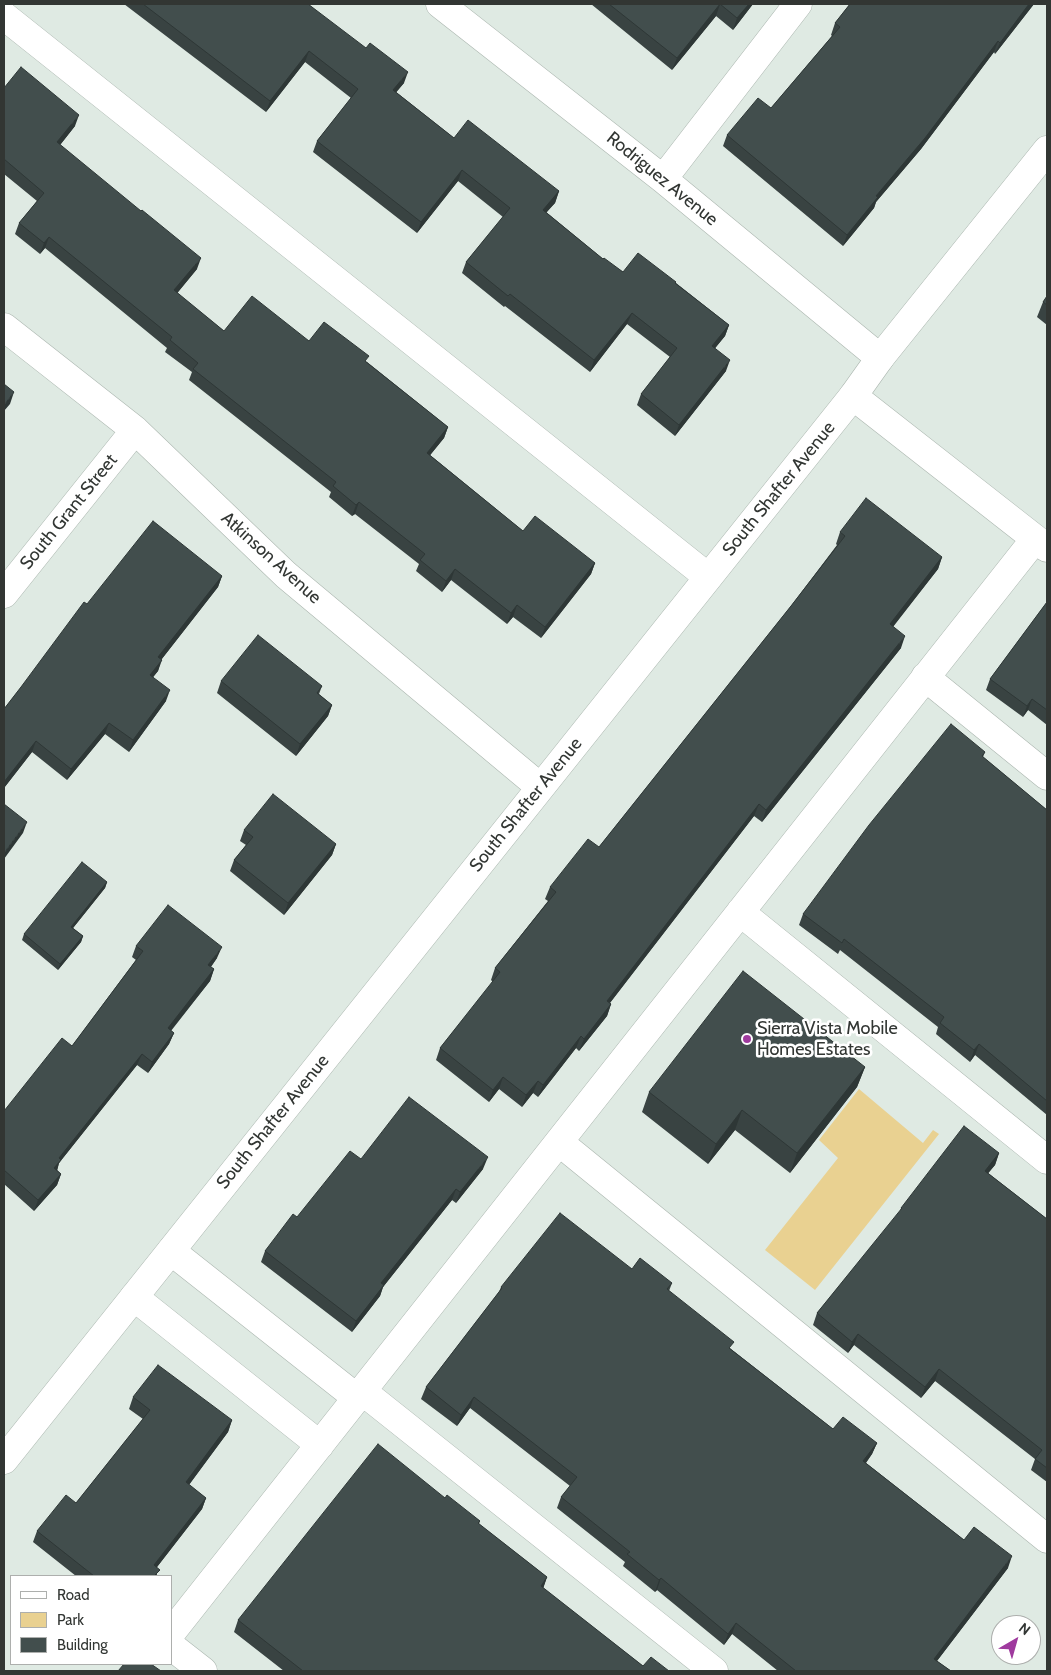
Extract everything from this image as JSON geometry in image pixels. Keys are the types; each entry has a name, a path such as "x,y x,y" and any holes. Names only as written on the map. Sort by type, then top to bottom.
{"main road":[{"name":"Rodriguez Avenue","path":"440,4 664,179 880,358"},
{"path":"664,179 798,4"},
{"path":"4,16 708,577"},
{"name":"South Shafter Avenue","path":"4,1460 1047,150"},
{"name":"Atkinson Avenue","path":"4,328 135,430 286,575 540,787"},
{"path":"172,1631 925,677 1041,543 853,396"},
{"name":"South Grant Street","path":"4,594 135,430"},
{"path":"925,677 1047,776"},
{"path":"740,912 1047,1160"},
{"path":"559,1142 1047,1539"},
{"path":"171,1251 714,1671"},
{"path":"134,1297 320,1445"},
{"path":"172,1647 203,1671"}],"green space":[{"path":"859,1089 923,1143 933,1130 939,1134 815,1290 765,1250 838,1158 819,1140"}],"building":[{"path":"143,4 308,4 366,48 370,43 408,72 393,90 454,138 468,120 559,191 543,210 603,259 623,272 638,253 729,325 712,346 730,360 679,425 641,394 677,348 632,313 594,360 466,262 510,208 462,170 421,222 317,141 358,89 309,51 270,101"},
{"path":"609,4 720,4 677,58"},
{"path":"720,4 749,4 737,18"},
{"path":"850,4 1029,4 847,235 727,135 758,98 771,108 840,27 835,23"},
{"path":"21,67 79,115 57,142 201,258 174,290 224,331 252,296 309,341 324,322 369,356 365,361 448,427 427,453 523,531 535,516 595,563 545,627 517,605 511,613 455,569 446,581 420,560 425,554 359,502 356,505 333,486 336,482 193,369 198,363 170,340 172,337 49,237 44,243 19,223 44,193 4,159 4,88"},
{"path":"1047,296 1047,305 1043,302"},
{"path":"4,384 14,392 4,405"},
{"path":"866,498 942,557 890,624 905,636 766,810 759,804 607,1001 611,1004 584,1039 581,1036 543,1085 538,1081 526,1095 503,1077 493,1090 440,1048 500,972 495,968 556,892 550,887 588,839 599,847 845,536 840,532"},
{"path":"153,521 222,576 158,657 162,660 150,675 170,690 133,740 109,723 71,769 36,741 4,782 4,709 84,602 87,604"},
{"path":"1047,602 1047,710 1032,699 1027,706 990,679"},
{"path":"258,635 322,686 317,693 332,705 300,744 221,681"},
{"path":"951,724 985,752 982,756 1047,810 1047,1101 979,1044 974,1050 940,1023 944,1017 844,939 842,943 803,914 869,825"},
{"path":"273,794 336,844 288,903 234,860 253,837 244,830"},
{"path":"4,804 27,822 4,853"},
{"path":"82,862 107,882 71,927 83,936 60,964 24,934"},
{"path":"168,905 222,947 208,965 214,969 168,1028 174,1033 152,1062 142,1054 59,1158 61,1160 54,1168 61,1174 38,1200 4,1170 4,1111 62,1038 72,1046 143,951 136,946"},
{"name":"Sierra Vista Mobile Homes Estates","path":"743,971 865,1067 797,1153 742,1110 716,1144 649,1092"},
{"path":"409,1097 488,1157 460,1192 456,1189 381,1283 384,1285 356,1321 265,1251 293,1214 297,1217 350,1151 361,1159"},
{"path":"964,1126 999,1153 985,1171 1047,1219 1047,1468 1035,1459 1042,1450 939,1369 925,1387 858,1334 852,1342 817,1313 902,1208"},
{"path":"560,1213 632,1269 640,1258 672,1283 667,1289 734,1342 729,1348 833,1429 843,1417 877,1443 863,1461 964,1540 974,1527 1012,1556 934,1659 951,1671 796,1671 736,1623 728,1634 661,1578 659,1580 627,1554 630,1552 561,1497 577,1477 474,1397 461,1415 426,1387 501,1287"},
{"path":"158,1365 232,1420 186,1482 206,1498 154,1565 160,1570 155,1575 93,1575 37,1531 66,1495 76,1503 150,1410 133,1397"},
{"path":"378,1444 445,1498 447,1495 480,1521 478,1523 547,1577 541,1586 643,1666 651,1657 669,1671 303,1671 238,1620"},
{"path":"123,1665 152,1665 161,1671 118,1671"}],"place":[{"name":"Sierra Vista Mobile Homes Estates","path":"747,1039"}]}
